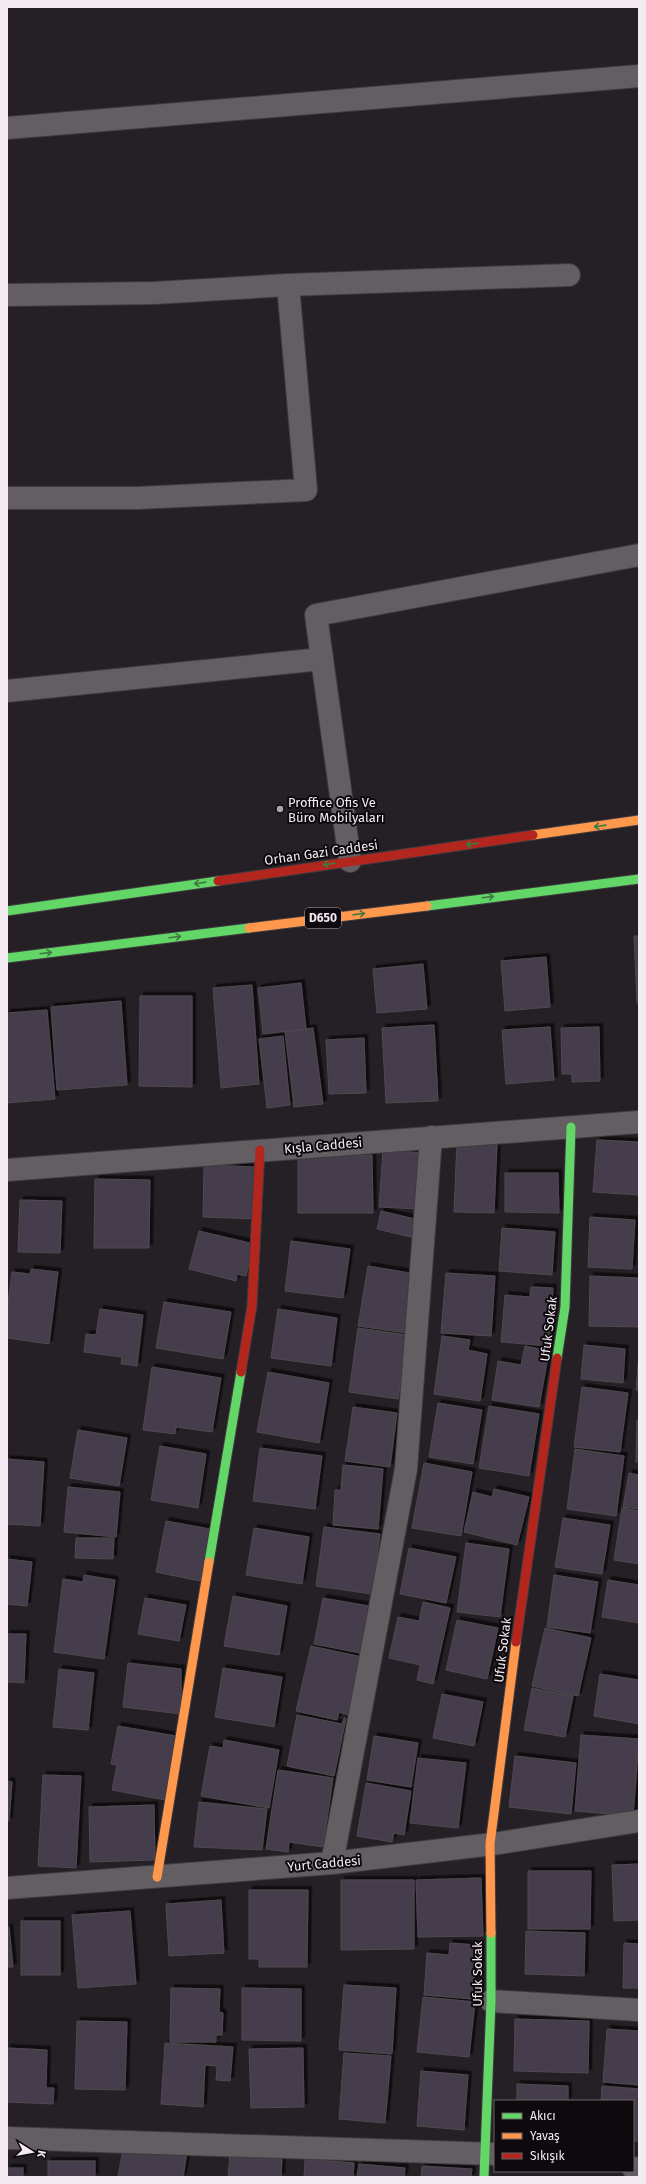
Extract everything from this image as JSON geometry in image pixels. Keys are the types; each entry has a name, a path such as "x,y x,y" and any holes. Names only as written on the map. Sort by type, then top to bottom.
{"street":[{"path":"7,128 639,76"},
{"path":"7,295 154,293 288,285 570,274"},
{"path":"7,498 137,498 306,490 288,285"},
{"path":"350,861 316,615 639,555"},
{"path":"7,691 322,659"},
{"name":"Orhan Gazi Caddesi","path":"7,911 639,820"},
{"name":"D650","path":"7,958 639,879"},
{"name":"Kışla Caddesi","path":"7,1170 431,1136 571,1128 639,1122"},
{"name":"Ufuk Sokak","path":"484,2177 490,2154 490,1844 528,1552 565,1307 571,1128"},
{"path":"332,1863 406,1469 431,1136"},
{"path":"157,1877 252,1306 260,1150"},
{"name":"Yurt Caddesi","path":"7,1888 332,1863 490,1844 639,1821"},
{"path":"491,2001 639,2010"},
{"path":"7,2138 490,2154"}],"building":[{"path":"634,936 639,936 639,1003 637,1003"},
{"path":"546,957 550,1007 505,1011 501,961"},
{"path":"423,964 427,1009 377,1013 373,969"},
{"path":"301,983 306,1029 263,1034 258,988"},
{"path":"252,985 259,1084 221,1088 213,988"},
{"path":"140,996 192,996 192,1087 139,1086"},
{"path":"121,1001 127,1085 57,1090 51,1007"},
{"path":"47,1010 55,1099 7,1103 7,1013"},
{"path":"434,1025 438,1101 386,1103 382,1028"},
{"path":"550,1027 554,1080 506,1084 502,1030"},
{"path":"599,1027 600,1081 572,1082 572,1074 562,1074 561,1028"},
{"path":"313,1028 323,1104 294,1107 285,1032"},
{"path":"283,1036 290,1105 267,1108 259,1039"},
{"path":"364,1038 366,1093 329,1094 326,1040"},
{"path":"597,1140 639,1142 639,1195 593,1192"},
{"path":"457,1142 497,1144 494,1213 454,1212"},
{"path":"383,1150 424,1153 420,1209 379,1207"},
{"path":"372,1155 373,1213 298,1213 298,1156"},
{"path":"204,1165 256,1167 255,1219 203,1217"},
{"path":"505,1173 558,1173 559,1213 505,1212"},
{"path":"95,1179 150,1180 149,1248 94,1248"},
{"path":"20,1200 62,1201 60,1253 18,1252"},
{"path":"381,1211 423,1221 419,1239 377,1229"},
{"path":"590,1217 635,1220 632,1269 588,1267"},
{"path":"502,1228 555,1232 552,1275 499,1271"},
{"path":"199,1231 254,1244 246,1276 237,1274 236,1281 189,1269"},
{"path":"291,1241 350,1249 343,1298 285,1291"},
{"path":"368,1266 416,1274 407,1333 358,1326"},
{"path":"31,1269 58,1272 49,1344 7,1338 7,1310 12,1272 30,1274"},
{"path":"446,1273 495,1276 491,1336 441,1333"},
{"path":"590,1276 639,1278 639,1327 589,1326"},
{"path":"531,1287 553,1288 549,1346 501,1342 505,1295 530,1297"},
{"path":"164,1302 231,1312 223,1359 156,1348"},
{"path":"100,1309 143,1315 137,1366 121,1364 122,1357 84,1352 86,1334 96,1335"},
{"path":"278,1309 337,1318 331,1366 271,1358"},
{"path":"358,1328 407,1335 398,1399 349,1392"},
{"path":"442,1336 470,1340 468,1350 487,1354 480,1401 434,1394"},
{"path":"584,1345 625,1349 623,1383 581,1379"},
{"path":"525,1346 549,1351 539,1407 492,1400 498,1361 521,1365"},
{"path":"639,1353 639,1390 636,1390"},
{"path":"152,1367 221,1378 212,1432 176,1427 175,1434 143,1430"},
{"path":"268,1372 329,1383 319,1443 257,1432"},
{"path":"582,1387 628,1393 620,1452 574,1447"},
{"path":"438,1403 482,1410 473,1464 429,1457"},
{"path":"489,1406 539,1414 529,1476 479,1468"},
{"path":"353,1407 397,1413 390,1467 345,1461"},
{"path":"637,1420 639,1420 639,1462 636,1462"},
{"path":"78,1430 127,1438 119,1486 70,1478"},
{"path":"160,1446 206,1454 198,1508 151,1500"},
{"path":"260,1448 322,1456 315,1509 253,1501"},
{"path":"575,1449 624,1456 616,1516 567,1509"},
{"path":"7,1459 44,1462 40,1526 7,1524"},
{"path":"424,1463 472,1472 461,1536 412,1528"},
{"path":"343,1465 383,1469 378,1529 333,1525 335,1490 341,1490"},
{"path":"629,1473 639,1475 639,1509 623,1507"},
{"path":"68,1487 120,1492 116,1537 64,1532"},
{"path":"494,1489 529,1497 517,1545 464,1532 473,1492 492,1497"},
{"path":"622,1508 639,1511 639,1564 614,1560"},
{"path":"563,1518 610,1525 602,1574 555,1567"},
{"path":"166,1521 210,1529 200,1581 156,1572"},
{"path":"324,1527 380,1534 372,1594 316,1586"},
{"path":"254,1528 309,1537 302,1584 246,1575"},
{"path":"76,1538 114,1538 113,1559 75,1558"},
{"path":"466,1543 509,1549 500,1617 457,1612"},
{"path":"409,1548 456,1557 446,1603 400,1594"},
{"path":"7,1559 32,1562 27,1606 7,1604"},
{"path":"84,1575 115,1580 104,1659 54,1652 63,1579 83,1582"},
{"path":"554,1575 598,1582 590,1633 547,1627"},
{"path":"608,1580 639,1585 639,1623 602,1617"},
{"path":"233,1596 287,1606 279,1655 224,1646"},
{"path":"145,1598 186,1605 179,1641 138,1634"},
{"path":"323,1598 369,1606 360,1653 314,1644"},
{"path":"423,1602 450,1608 433,1684 417,1680 420,1665 389,1658 398,1617 419,1621"},
{"path":"457,1620 498,1628 487,1679 446,1670"},
{"path":"545,1628 591,1638 578,1696 532,1686"},
{"path":"7,1634 26,1634 24,1683 7,1682"},
{"path":"311,1646 362,1657 349,1715 339,1712 337,1720 296,1711"},
{"path":"128,1663 181,1669 181,1714 123,1707"},
{"path":"223,1668 282,1677 274,1727 215,1717"},
{"path":"59,1669 94,1673 88,1730 53,1727"},
{"path":"600,1674 639,1680 639,1724 594,1716"},
{"path":"532,1688 573,1696 565,1737 524,1730"},
{"path":"442,1694 483,1702 474,1746 433,1738"},
{"path":"297,1715 342,1724 344,1718 346,1718 334,1776 287,1766"},
{"path":"118,1726 176,1736 165,1800 112,1790 117,1765 111,1764"},
{"path":"581,1735 639,1739 633,1816 575,1811"},
{"path":"374,1736 418,1743 411,1787 367,1780"},
{"path":"224,1740 279,1750 269,1808 201,1796 210,1746 223,1748"},
{"path":"515,1756 576,1763 571,1814 509,1807"},
{"path":"418,1758 466,1763 458,1828 410,1823"},
{"path":"278,1770 333,1778 323,1847 289,1842 288,1852 266,1849"},
{"path":"43,1775 81,1776 76,1868 38,1866"},
{"path":"7,1781 12,1782 9,1821 7,1821"},
{"path":"366,1783 411,1791 404,1835 394,1833 392,1842 357,1836"},
{"path":"199,1802 267,1809 262,1850 194,1847"},
{"path":"154,1805 155,1860 90,1862 89,1807"},
{"path":"639,1864 639,1920 614,1921 612,1865"},
{"path":"528,1871 591,1871 590,1929 528,1929"},
{"path":"481,1878 483,1936 418,1937 416,1880"},
{"path":"341,1880 414,1880 414,1949 341,1950"},
{"path":"249,1890 308,1890 307,1967 259,1967 259,1959 249,1959"},
{"path":"221,1900 224,1953 169,1956 166,1904"},
{"path":"130,1911 136,1984 78,1988 72,1915"},
{"path":"21,1921 60,1921 60,1975 21,1975"},
{"path":"9,1927 13,1967 7,1967 7,1928"},
{"path":"526,1931 585,1933 584,1976 525,1974"},
{"path":"450,1943 477,1945 473,1999 424,1995 427,1953 449,1955"},
{"path":"624,1943 639,1944 639,1988 623,1988"},
{"path":"344,1985 396,1988 392,2054 339,2050"},
{"path":"171,1988 220,1989 219,2012 223,2013 222,2035 216,2035 216,2042 170,2042"},
{"path":"242,1988 301,1989 301,2041 242,2040"},
{"path":"423,1997 475,2002 469,2057 417,2052"},
{"path":"515,2019 589,2021 588,2073 514,2071"},
{"path":"77,2021 127,2022 125,2090 75,2089"},
{"path":"607,2029 639,2031 639,2085 603,2082"},
{"path":"165,2043 233,2047 230,2081 216,2080 217,2066 205,2065 203,2107 161,2104"},
{"path":"7,2048 47,2050 46,2088 54,2088 53,2104 7,2102"},
{"path":"303,2048 304,2107 251,2108 249,2049"},
{"path":"344,2053 391,2056 385,2123 339,2119"},
{"path":"421,2071 468,2075 464,2130 417,2126"},
{"path":"517,2084 568,2086 568,2100 517,2100"},
{"path":"602,2086 639,2089 639,2141 634,2141 634,2100 601,2100"},
{"path":"123,2149 187,2152 183,2177 118,2177"},
{"path":"230,2154 282,2158 281,2177 228,2177"},
{"path":"305,2159 354,2163 353,2177 304,2177"},
{"path":"48,2161 95,2161 95,2177 48,2177"},
{"path":"359,2164 405,2168 404,2177 357,2177"},
{"path":"422,2166 472,2169 471,2177 421,2177"},
{"path":"7,2168 23,2168 23,2177 7,2177"}],"traffic: fast":[{"path":"427,906 639,879"},
{"path":"7,911 218,881"},
{"path":"7,958 249,928"},
{"path":"557,1358 565,1307 571,1127"},
{"path":"209,1562 241,1372"},
{"path":"484,2177 491,2001 491,1933"}],"traffic: slow":[{"path":"533,835 639,820"},
{"path":"249,928 427,906"},
{"path":"157,1877 209,1562"},
{"path":"491,1933 490,1844 516,1642"}],"traffic: jam":[{"path":"218,881 533,835"},
{"path":"241,1372 252,1306 260,1150"},
{"path":"516,1642 557,1358"}],"place":[{"name":"Proffice Ofis Ve Büro Mobilyaları","path":"280,809"}]}
